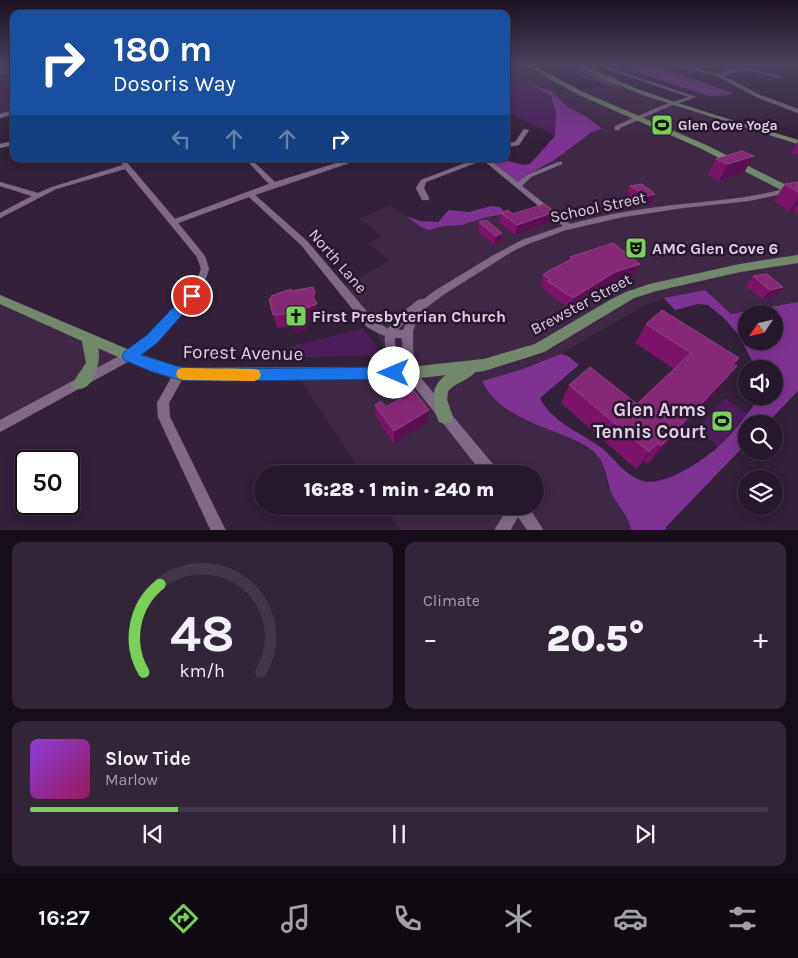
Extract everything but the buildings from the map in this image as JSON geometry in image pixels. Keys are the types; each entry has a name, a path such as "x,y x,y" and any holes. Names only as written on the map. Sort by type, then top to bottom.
{"main road":[{"path":"571,90 691,141 788,190 798,190"},
{"path":"637,90 798,142"},
{"path":"641,90 676,103"},
{"path":"788,190 798,182"},
{"name":"Brewster Street","path":"410,373 484,365 549,344 630,295 664,284 724,271 798,259"},
{"name":"Forest Avenue","path":"0,299 129,356 158,368 180,374 410,373"},
{"path":"79,384 94,366 95,358 88,338"},
{"path":"445,417 439,404 442,386 454,377 484,365"}],"street":[{"path":"639,120 694,97 672,90"},
{"path":"746,90 798,111"},
{"path":"510,145 517,144 526,130"},
{"path":"0,216 57,187 124,162 202,256 204,263 204,276 199,288 152,339 129,356 0,426"},
{"path":"252,162 274,185"},
{"path":"174,222 274,185 347,162"},
{"path":"426,198 420,188 423,181 475,162"},
{"path":"487,162 570,227"},
{"path":"518,186 528,176 560,163"},
{"path":"0,184 39,196"},
{"name":"School Street","path":"407,334 411,319 431,299 508,250 544,235 570,227 646,211 764,198 788,190"},
{"name":"North Lane","path":"250,194 304,243 371,324 378,330 389,334"},
{"name":"School Street","path":"389,334 399,320 411,309 423,300 431,299"},
{"path":"410,373 407,334 389,334 391,349 397,362 410,373 485,465"},
{"path":"180,374 163,403 164,416 219,530"},
{"path":"501,530 512,515"},
{"path":"525,515 536,530"}],"shaded area":[{"path":"0,90 10,90 10,112 0,114"},
{"path":"510,90 539,90 592,124 555,136 510,113"},
{"path":"539,90 551,91 569,108 587,117 602,129 592,132 553,161 523,177 518,186 490,162 510,161 523,165 530,164 555,136 556,113 551,96"},
{"path":"547,90 636,90 798,142 798,302 781,305 738,305 738,313 731,314 705,290 674,296 645,305 561,354 520,370 482,381 542,427 586,444 598,455 604,466 608,486 630,523 631,530 401,530 390,515 544,515 544,465 357,465 295,372 396,371 371,324 342,287 389,261 368,243 381,236 359,219 390,205 421,227 435,230 444,226 462,225 487,217 497,217 541,205 518,186 523,177 553,161 592,132 601,129 587,117 569,108"},
{"path":"690,90 724,90 733,93 730,95 709,96"},
{"path":"491,206 500,207 506,214 487,217 462,225 444,226 429,230 421,227 406,216 420,221 438,222 449,210 469,212"},
{"path":"705,290 731,314 738,313 738,335 725,319 708,305 698,304 675,310 664,298"},
{"path":"0,299 129,356 0,424"},
{"path":"798,302 798,391 775,415 746,415 754,405 783,405 783,360 752,360 746,350 783,350 783,305 781,305"},
{"path":"363,328 378,349 378,353 375,355 239,360"},
{"path":"561,354 568,356 579,365 540,398 558,419 599,446 623,469 640,480 649,482 659,481 681,472 718,447 738,425 738,452 665,530 631,530 626,516 612,494 603,464 594,452 578,442 517,416 497,401 482,381 520,370"},
{"name":"Glen Arms Tennis Court","path":"725,398 747,413 745,415 738,415 738,424 719,447 696,429"}],"slow traffic":[{"path":"183,374 254,375"}],"place":[{"name":"Glen Cove Yoga","path":"662,125"},
{"name":"AMC Glen Cove 6","path":"636,248"},
{"name":"First Presbyterian Church","path":"296,316"},
{"name":"Glen Arms Tennis Court","path":"722,421"}],"route":[{"path":"192,296 152,339 129,356 158,368 180,374 394,373"}]}
